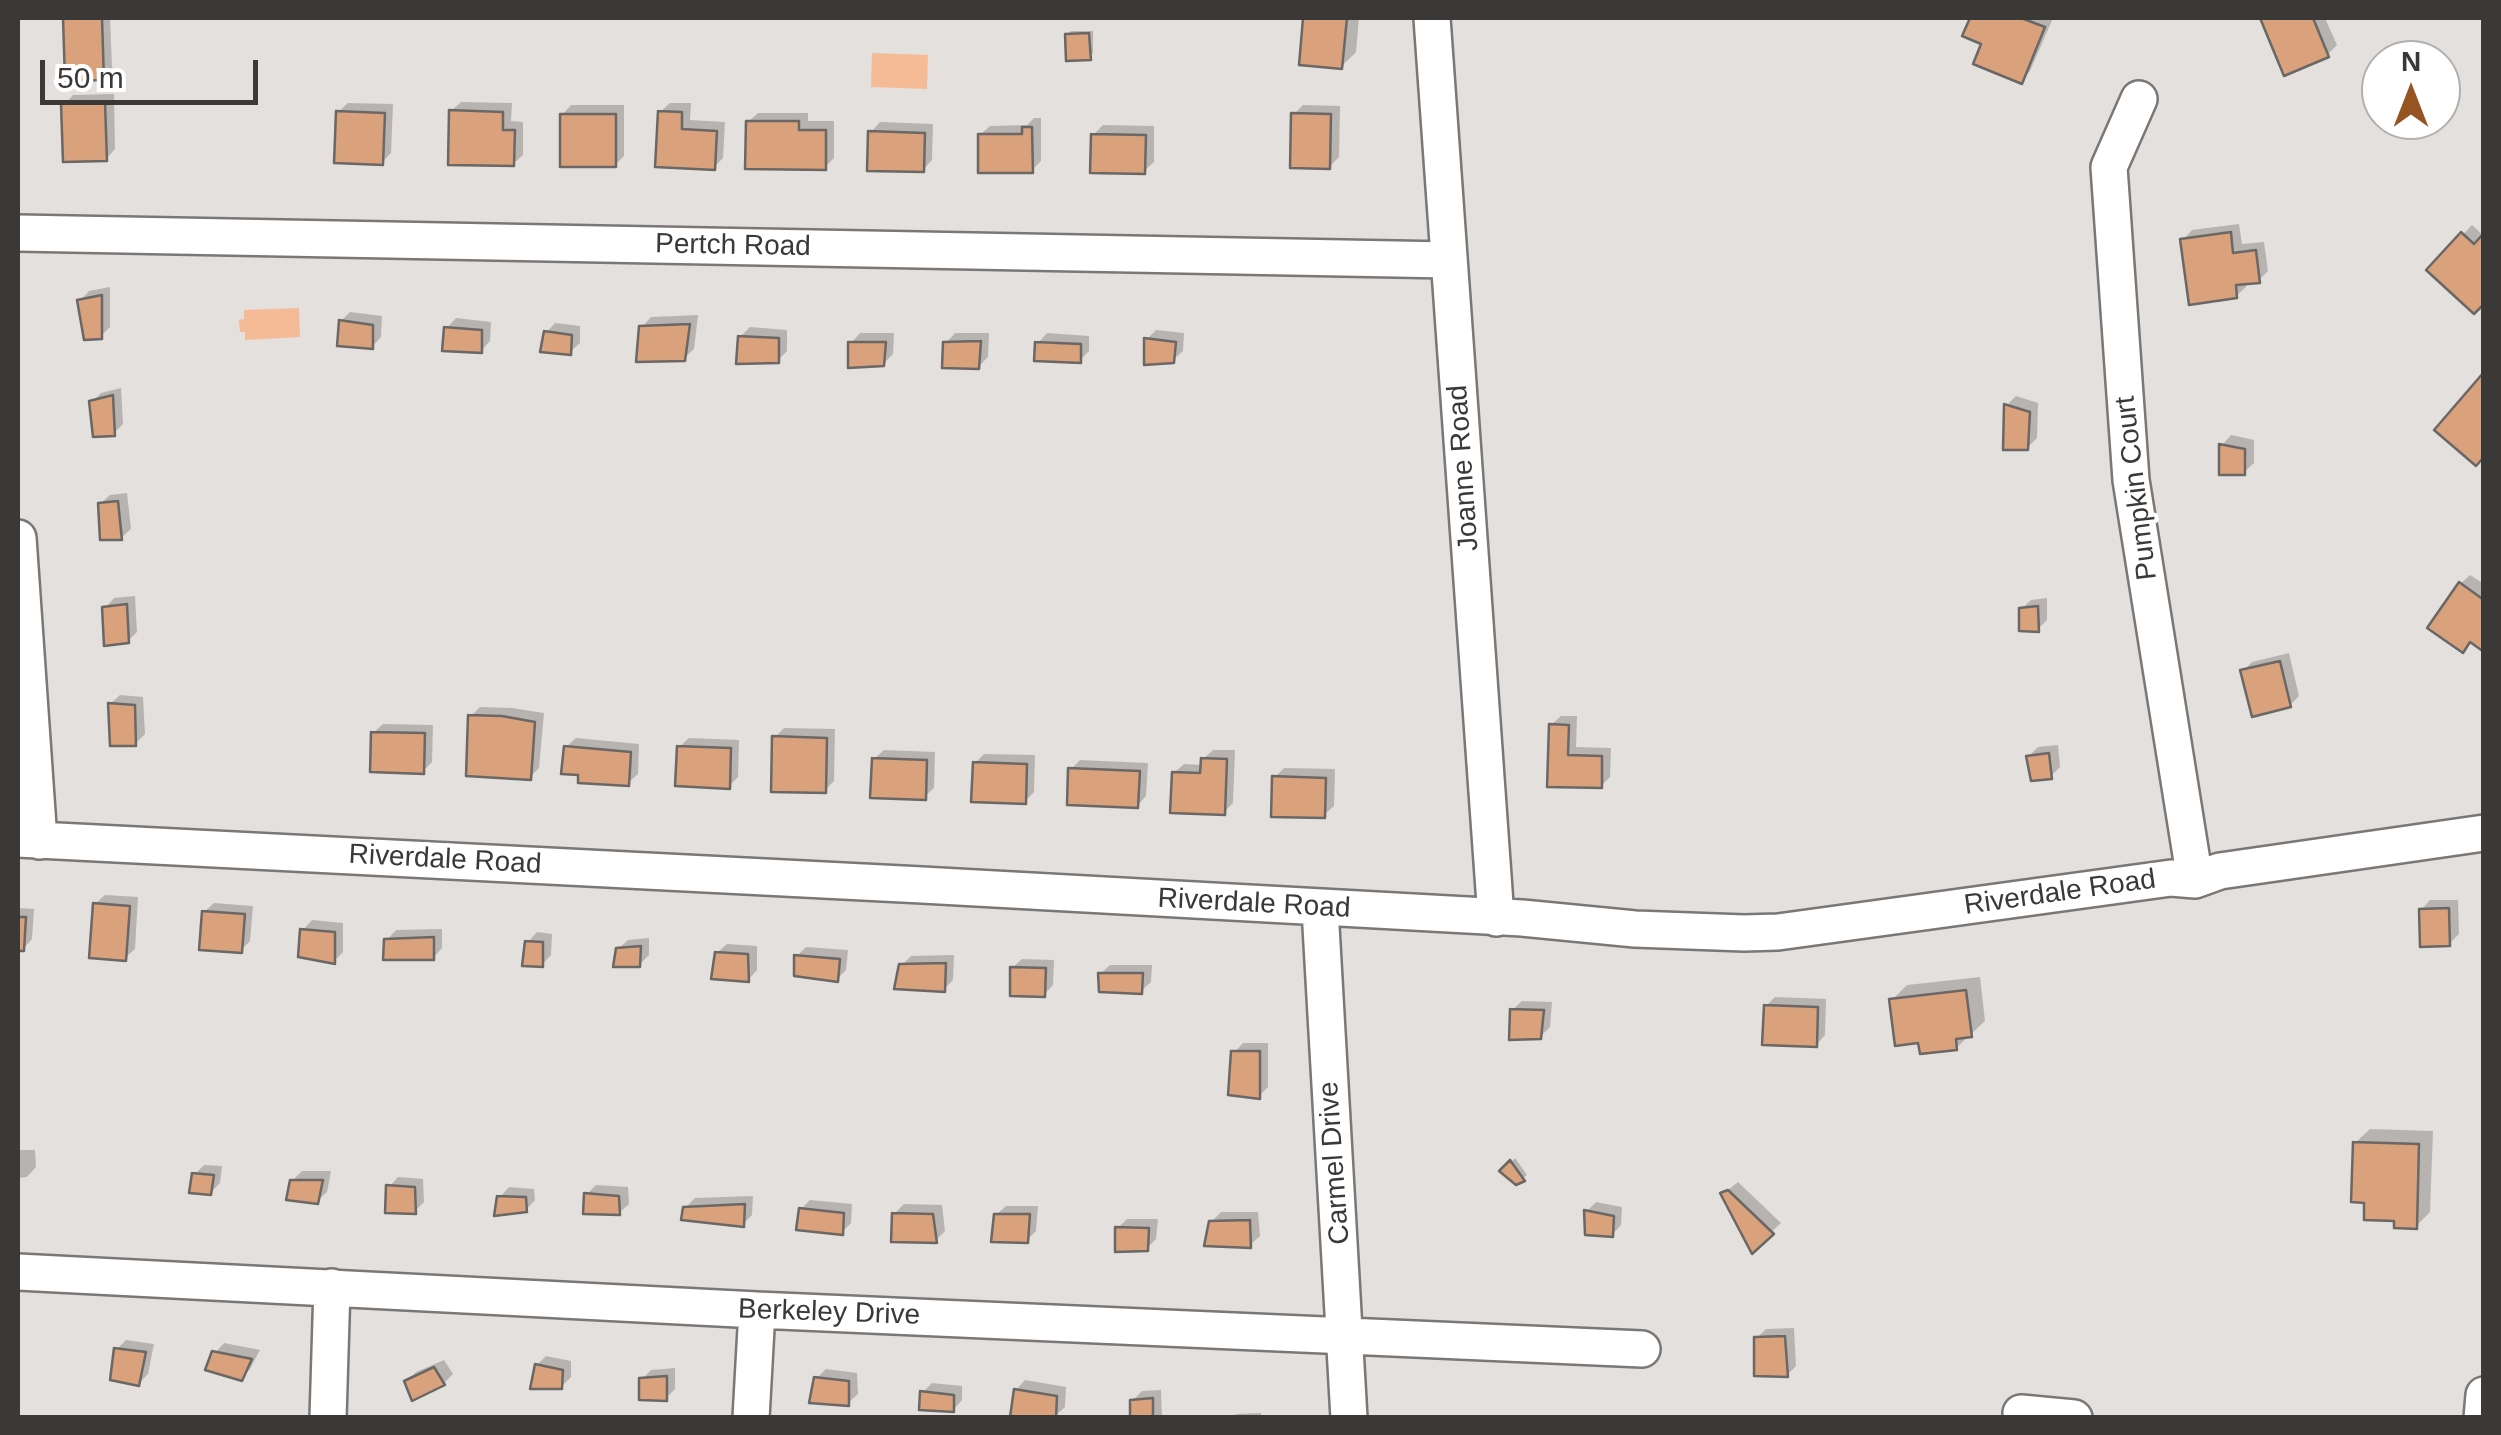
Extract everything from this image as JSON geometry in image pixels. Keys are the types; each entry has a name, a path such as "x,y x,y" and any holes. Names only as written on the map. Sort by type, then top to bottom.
{"street":[{"name":"Joanne Road","path":"1432,18 1496,918"},
{"name":"Pumpkin Court","path":"2138,99 2109,168 2131,480 2195,880"},
{"name":"Pertch Road","path":"18,233 1449,260"},
{"path":"18,538 28,840"},
{"name":"Riverdale Road","path":"28,840 922,885 1744,934 2172,878 2195,880 2220,871 2484,832"},
{"name":"Carmel Drive","path":"1320,909 1349,1418"},
{"name":"Berkeley Drive","path":"18,1272 1642,1350"},
{"path":"328,1418 332,1286"},
{"path":"751,1418 758,1310"},
{"path":"2482,1418 2484,1395"},
{"path":"2022,1413 2074,1418"}],"shaded area":[{"path":"872,53 928,55 927,89 871,87"},
{"path":"299,308 300,337 245,340 245,332 240,332 239,320 244,319 244,310"}],"building":[{"path":"63,18 102,18 104,80 65,81"},
{"path":"1303,18 1347,18 1342,69 1299,65"},
{"path":"1970,18 2021,18 2045,27 2022,84 1973,64 1981,44 1962,36"},
{"path":"2260,18 2313,18 2329,57 2284,76"},
{"path":"1089,33 1091,60 1066,61 1065,34"},
{"path":"105,102 107,161 63,162 61,104"},
{"path":"449,110 503,112 503,130 515,130 514,166 448,165"},
{"path":"336,111 385,113 383,165 334,163"},
{"path":"658,111 682,112 682,129 717,131 715,170 655,167"},
{"path":"1291,113 1331,114 1330,169 1290,168"},
{"path":"560,114 616,114 616,167 560,167"},
{"path":"746,121 799,121 799,130 826,130 826,170 745,169"},
{"path":"1022,127 1032,127 1033,173 978,173 978,134 1022,134"},
{"path":"868,131 925,133 924,172 867,171"},
{"path":"1091,134 1146,135 1145,174 1090,173"},
{"path":"2231,232 2233,253 2256,250 2260,283 2236,285 2237,298 2189,305 2180,239"},
{"path":"2461,232 2474,244 2484,233 2484,304 2474,314 2426,270"},
{"path":"102,295 102,339 84,340 77,300"},
{"path":"339,320 373,325 373,349 337,346"},
{"path":"690,324 685,361 636,362 639,326"},
{"path":"444,327 482,330 482,353 442,351"},
{"path":"544,331 572,335 571,355 540,352"},
{"path":"738,336 779,338 779,363 736,364"},
{"path":"1144,338 1176,342 1174,363 1144,365"},
{"path":"981,341 979,369 942,368 943,342"},
{"path":"848,342 886,342 884,366 848,368"},
{"path":"1035,342 1081,344 1081,363 1034,361"},
{"path":"2484,372 2484,457 2476,466 2434,430"},
{"path":"113,395 115,436 93,437 89,401"},
{"path":"2004,404 2030,412 2028,450 2003,450"},
{"path":"2219,444 2245,449 2245,475 2219,475"},
{"path":"118,501 122,540 100,540 98,503"},
{"path":"2459,582 2484,600 2484,652 2470,642 2463,653 2427,628"},
{"path":"127,604 129,643 104,646 102,607"},
{"path":"2038,606 2039,632 2019,631 2019,608"},
{"path":"2280,661 2291,707 2252,717 2240,670"},
{"path":"108,703 135,705 136,746 110,746"},
{"path":"468,715 535,722 531,780 466,776"},
{"path":"1549,724 1569,725 1568,755 1602,756 1602,788 1547,787"},
{"path":"371,732 425,733 424,774 370,772"},
{"path":"772,736 827,738 826,793 771,792"},
{"path":"564,746 631,752 629,786 578,783 578,775 561,774"},
{"path":"677,746 731,748 730,789 675,786"},
{"path":"2049,753 2052,779 2031,781 2026,756"},
{"path":"872,758 927,760 926,800 870,798"},
{"path":"1201,758 1227,759 1225,815 1170,813 1172,772 1200,773"},
{"path":"973,762 1027,764 1026,804 971,802"},
{"path":"1068,768 1140,771 1138,808 1067,805"},
{"path":"1272,776 1326,778 1325,818 1271,817"},
{"path":"93,903 130,906 126,961 89,958"},
{"path":"2449,908 2450,946 2420,947 2419,909"},
{"path":"202,911 245,914 242,953 199,950"},
{"path":"18,917 26,917 24,951 18,951"},
{"path":"300,929 335,932 335,964 298,957"},
{"path":"434,937 434,960 383,960 384,939"},
{"path":"525,941 543,942 543,967 522,966"},
{"path":"641,946 640,967 613,967 616,948"},
{"path":"715,952 748,954 749,982 711,979"},
{"path":"794,955 840,959 838,982 794,976"},
{"path":"946,963 945,992 894,989 899,964"},
{"path":"1010,967 1046,968 1045,997 1010,996"},
{"path":"1098,973 1143,973 1142,994 1099,992"},
{"path":"1966,990 1972,1037 1956,1039 1957,1050 1920,1054 1918,1043 1895,1046 1889,999"},
{"path":"1764,1005 1818,1007 1817,1047 1762,1045"},
{"path":"1510,1009 1544,1010 1541,1039 1509,1040"},
{"path":"1231,1051 1260,1051 1260,1099 1228,1095"},
{"path":"2353,1142 2419,1144 2417,1229 2394,1228 2394,1221 2364,1220 2364,1203 2351,1202"},
{"path":"1510,1160 1525,1181 1516,1185 1499,1171"},
{"path":"192,1173 214,1175 211,1195 189,1193"},
{"path":"290,1180 323,1180 318,1204 286,1200"},
{"path":"386,1185 415,1187 416,1214 385,1213"},
{"path":"1728,1190 1774,1234 1752,1254 1720,1193"},
{"path":"584,1193 619,1196 620,1215 583,1214"},
{"path":"497,1196 526,1197 527,1212 494,1216"},
{"path":"745,1204 744,1227 681,1220 683,1207"},
{"path":"799,1208 844,1213 843,1235 796,1230"},
{"path":"1584,1210 1614,1216 1613,1237 1585,1235"},
{"path":"892,1213 933,1214 937,1243 891,1242"},
{"path":"994,1214 1030,1214 1028,1243 991,1242"},
{"path":"1250,1220 1251,1248 1204,1246 1209,1221"},
{"path":"1115,1227 1149,1228 1148,1251 1115,1252"},
{"path":"1785,1336 1788,1377 1754,1376 1754,1337"},
{"path":"114,1348 146,1352 139,1386 110,1380"},
{"path":"212,1351 252,1359 242,1381 205,1370"},
{"path":"535,1364 563,1370 562,1389 530,1389"},
{"path":"434,1367 445,1385 412,1401 404,1381"},
{"path":"667,1376 667,1401 639,1400 639,1378"},
{"path":"814,1377 849,1381 849,1406 809,1403"},
{"path":"1014,1389 1057,1396 1056,1418 1010,1417"},
{"path":"920,1391 954,1395 954,1412 919,1410"},
{"path":"1153,1398 1153,1418 1130,1418 1130,1400"}]}
